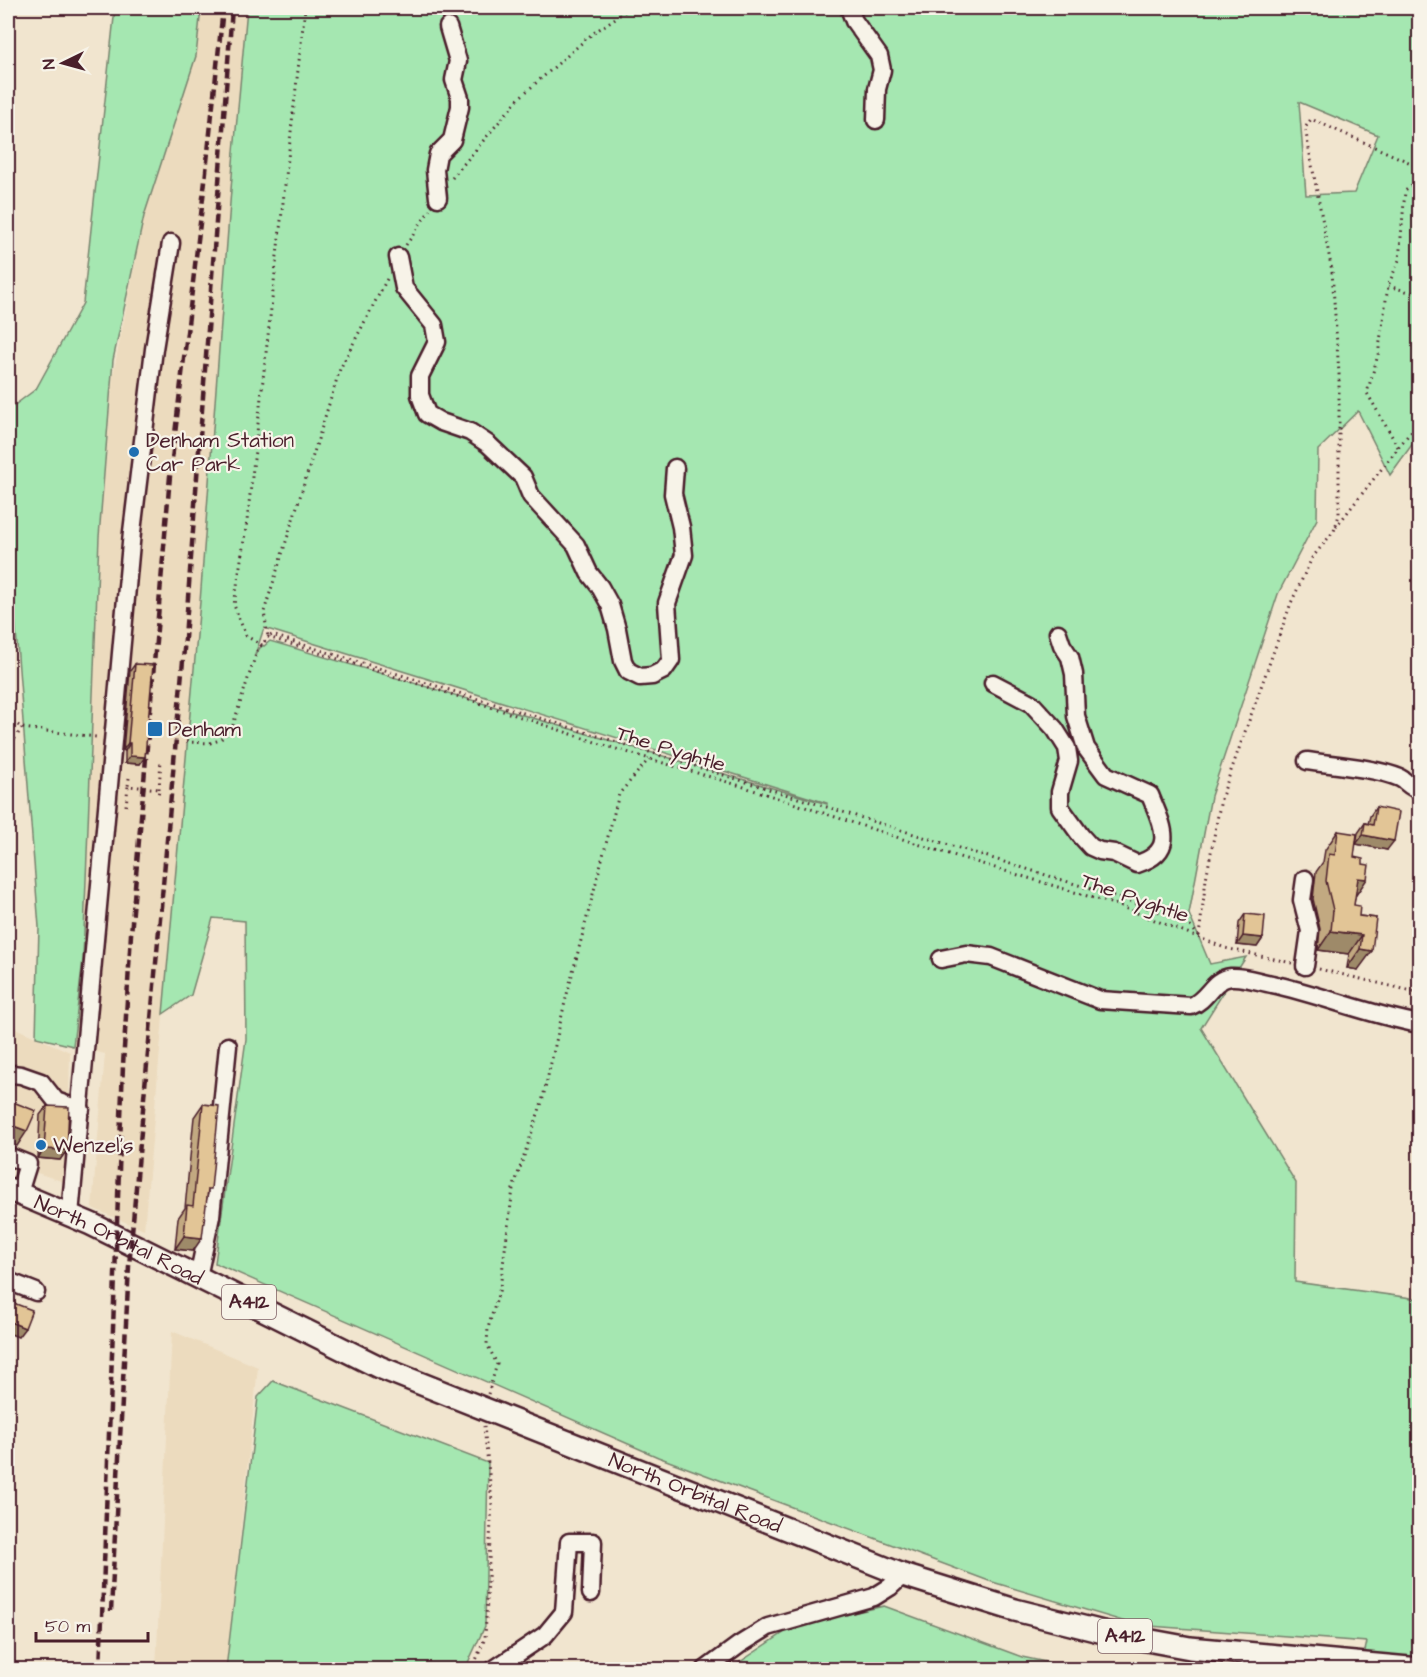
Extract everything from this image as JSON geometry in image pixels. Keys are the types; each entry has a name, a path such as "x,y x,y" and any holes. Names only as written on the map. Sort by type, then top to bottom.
{"main road":[{"name":"North Orbital Road","path":"13,1191 70,1215 379,1367 903,1575 1015,1610 1103,1632 1190,1648 1353,1666 1419,1669"}],"street":[{"path":"849,8 854,21 879,56 882,70 877,89 876,120"},
{"path":"438,198 435,170 438,154 452,140 460,107 460,98 454,80 458,61 448,27"},
{"path":"70,1215 132,532 154,350 171,243"},
{"path":"398,257 404,288 434,325 436,333 437,342 420,376 420,394 428,414 441,422 470,432 488,444 523,477 531,496 576,545 589,573 610,605 623,661 628,671 640,677 652,676 664,670 671,660 667,603 684,555 681,527 673,494 675,468"},
{"path":"993,683 1031,703 1055,729 1068,748 1069,761 1060,792 1060,807 1091,847 1137,864 1158,854 1163,844 1163,829 1150,795 1106,776 1086,748 1076,716 1072,666 1058,633"},
{"path":"1307,760 1362,769 1402,779 1410,788 1419,790"},
{"path":"1305,879 1302,900 1310,931 1305,966"},
{"path":"941,959 966,954 991,957 1100,1000 1115,1002 1191,1006 1200,1003 1217,983 1231,977 1300,990 1388,1018 1419,1024"},
{"path":"198,1277 211,1216 228,1046"},
{"path":"12,1074 41,1082 56,1101 81,1110"},
{"path":"8,1156 28,1164 13,1191"},
{"path":"8,1281 36,1292"},
{"path":"494,1670 545,1635 564,1612 569,1542 593,1542 591,1593"},
{"path":"705,1670 739,1645 768,1628 874,1597 903,1575"}],"path":[{"path":"262,645 246,636 234,605 247,520 305,8"},
{"path":"1334,531 1339,515 1339,386 1332,271 1305,128 1311,119 1419,167"},
{"path":"1398,447 1367,393 1378,355 1388,286 1399,260 1405,191 1419,180"},
{"path":"1388,286 1419,295"},
{"path":"1199,936 1206,879 1221,799 1291,603 1312,558 1419,420"},
{"path":"186,742 210,743 220,740 232,728 257,651 272,635 1117,897 1185,921 1199,936"},
{"name":"The Pyghtle","path":"268,638 1117,905 1199,936"},
{"path":"8,718 22,728 96,737"},
{"path":"8,749 22,728"},
{"path":"472,1670 485,1638 492,1502 482,1408 497,1364 486,1344 488,1328 500,1288 513,1189 542,1101 619,794 649,759"},
{"path":"158,797 161,760"},
{"path":"126,806 129,778"},
{"path":"128,786 159,789"}],"shaded area":[{"path":"201,8 247,8 200,602 144,1230 92,1208 105,1054 73,1046 83,959 100,531 113,375 144,216 196,56"},
{"path":"8,1025 70,1052 67,1183 8,1163"},
{"path":"172,1331 258,1367 226,1669 156,1669"}],"green space":[{"path":"115,8 201,8 196,56 144,216 113,360 99,537 83,959 73,1046 36,1037 39,927 8,528 8,410 36,389 83,303"},
{"path":"247,8 1419,8 1419,435 1390,475 1358,411 1318,450 1317,519 1278,594 1211,796 1189,914 1210,964 1246,957 1201,1028 1296,1183 1295,1282 1419,1299 1419,1668 1362,1664 1367,1642 1136,1625 989,1581 658,1457 215,1263 246,1039 245,921 213,918 191,995 163,1014 200,602","holes":["1299,102 1378,135 1354,193 1306,195","264,628 827,803 827,804 270,641 262,645 255,655"]},
{"path":"273,1381 488,1463 485,1626 465,1669 226,1669 258,1397"},
{"path":"884,1606 1022,1657 1079,1669 728,1670 794,1626"}],"building":[{"path":"135,664 153,665 145,757 130,756 130,743 128,743"},
{"path":"11,772 13,801 8,819 8,773"},
{"path":"1376,807 1399,812 1394,841 1363,835 1365,823 1373,825"},
{"path":"1338,831 1357,834 1354,857 1363,859 1363,864 1369,865 1367,879 1358,878 1354,905 1360,906 1359,916 1376,918 1372,951 1360,949 1362,935 1331,931 1333,910 1326,881 1329,854 1335,855"},
{"path":"1245,914 1265,916 1263,938 1243,936"},
{"path":"8,1100 36,1111 27,1131 8,1124"},
{"path":"203,1104 219,1106 211,1189 208,1189 202,1238 184,1236 187,1205 193,1206"},
{"path":"47,1106 69,1107 67,1150 44,1149"},
{"path":"8,1301 32,1310 25,1328 8,1321"}],"railway":[{"path":"100,1670 123,1065 131,934 170,476 223,8"},
{"path":"111,1611 129,1266 185,638 232,8"}],"place":[{"name":"Denham Station Car Park","path":"134,452"},
{"name":"Denham","path":"155,729"},
{"name":"Wenzel's","path":"41,1145"}]}
